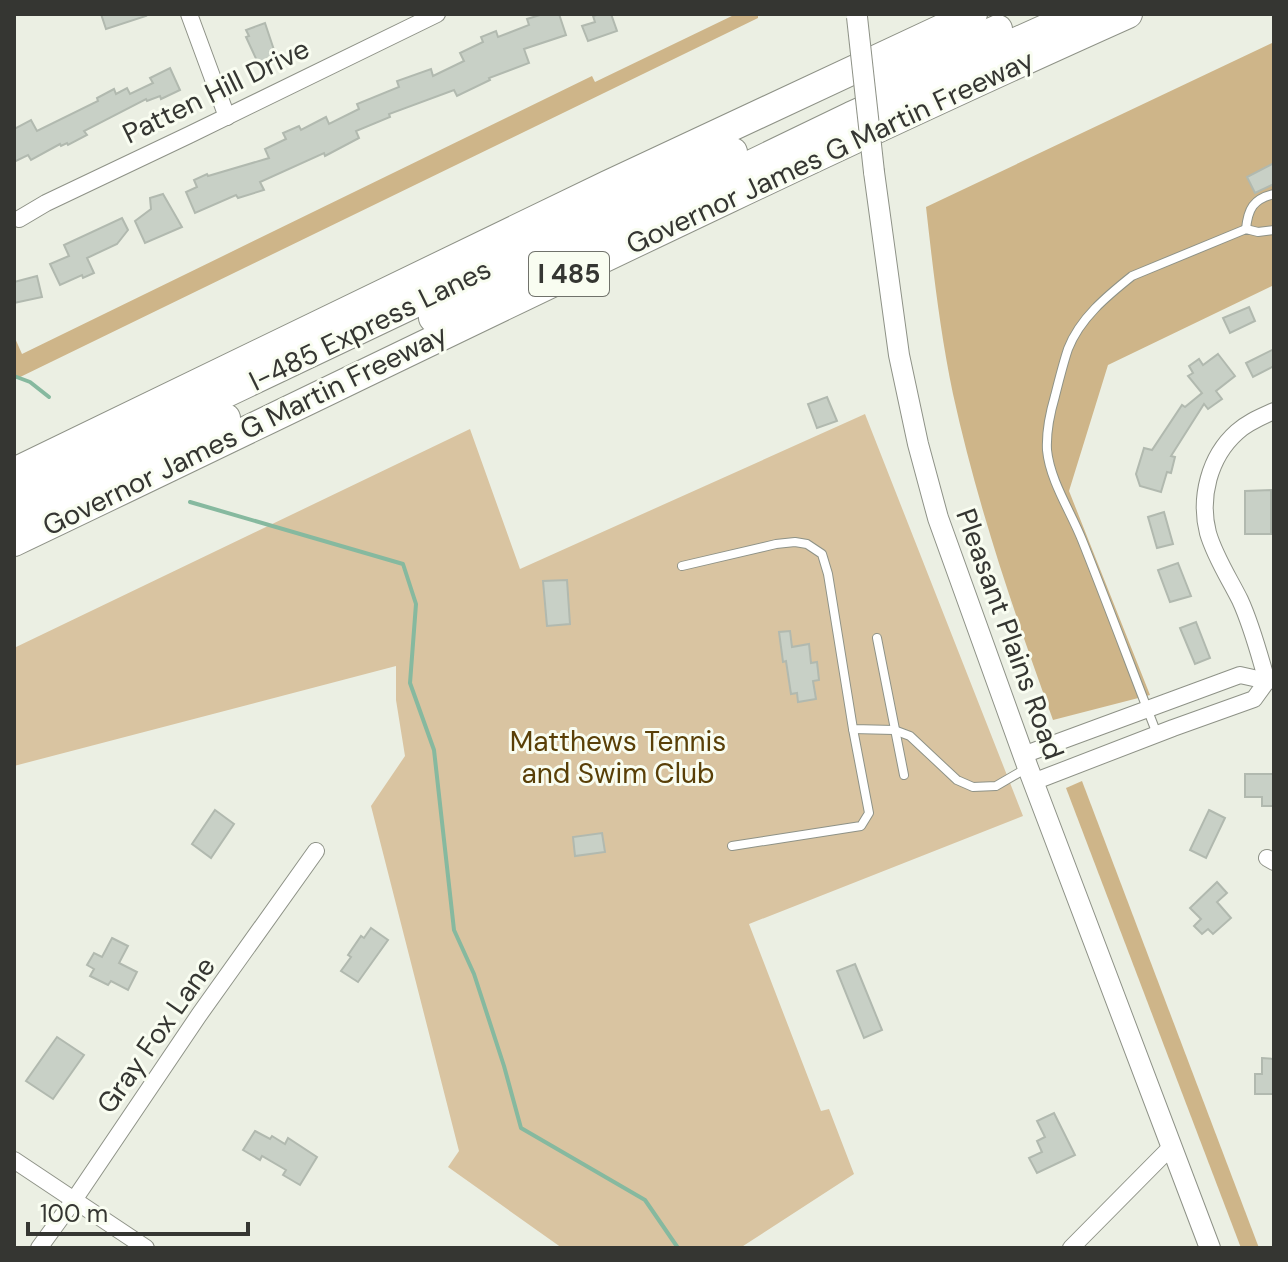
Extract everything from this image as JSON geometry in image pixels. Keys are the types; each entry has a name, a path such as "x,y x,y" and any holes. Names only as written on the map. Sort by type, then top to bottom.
{"highway":[{"name":"I 485","path":"14,472 607,185 973,14"},
{"name":"I-485 Express Lanes","path":"14,494 691,171 1031,14"},
{"name":"I-485 Express Lanes","path":"14,519 851,116 1078,14"},
{"name":"Governor James G Martin Freeway","path":"14,542 725,199 1128,14"},
{"path":"762,159 953,92"},
{"path":"259,378 393,288"}],"street":[{"path":"189,14 227,117"},
{"name":"Patten Hill Drive","path":"19,219 46,203 437,14"},
{"name":"Pleasant Plains Road","path":"857,16 899,355 938,518 1028,768 1210,1248"},
{"path":"1271,681 1240,601 1217,557 1204,514 1207,485 1221,452 1239,430 1274,411"},
{"path":"1028,768 1148,709 1240,675 1271,681"},
{"path":"1028,768 1157,734 1254,699 1271,681"},
{"name":"Gray Fox Lane","path":"39,1248 316,851"},
{"path":"1071,1248 1171,1147"},
{"path":"14,1160 146,1248"}],"lane":[{"path":"1246,229 1251,208 1260,198 1274,194"},
{"path":"1157,734 1054,475 1047,452 1050,413 1069,346 1080,327 1097,305 1132,276 1246,229 1258,232 1274,230"},
{"path":"682,566 795,542 807,544 822,554 828,574 869,813 861,826 732,846"},
{"path":"877,638 904,775"},
{"path":"853,729 894,730 910,736 957,780 973,787 996,786 1028,768"}],"green space":[{"name":"Matthews Tennis and Swim Club","path":"865,414 1023,816 749,924 821,1111 829,1109 854,1174 740,1248 562,1248 448,1167 459,1151 371,806 405,756 396,700 396,666 14,766 14,648 470,429 520,569"}],"shaded area":[{"path":"736,14 758,14 758,18 14,380 14,336 22,354 592,76 595,82"},
{"path":"1274,42 1274,285 1108,365 1069,491 1150,695 1053,720 997,558 973,476 944,347 926,207"},
{"path":"1082,781 1259,1248 1241,1248 1066,788"}],"building":[{"path":"101,14 145,14 146,16 106,29"},
{"path":"543,14 559,14 566,35 524,49 529,63 489,78 457,96 454,90 389,114 390,117 356,131 359,138 325,156 324,153 260,182 264,190 238,198 236,195 195,213 186,192 197,187 194,180 269,158 265,149 286,139 283,133 299,126 301,130 326,117 329,124 359,109 357,104 399,87 397,81 431,69 433,76 464,61 460,53 483,42 481,37 496,31 498,37 529,25 527,19"},
{"path":"611,14 617,31 588,41 582,26 595,22 593,16"},
{"path":"265,23 274,50 270,52 272,57 258,63 246,30"},
{"path":"170,68 180,90 161,99 160,96 146,99 84,131 87,135 68,145 60,144 31,160 28,155 14,162 14,129 31,120 37,131 98,101 97,98 114,89 116,94 127,88 130,94 153,83 150,78"},
{"path":"1274,163 1274,184 1255,193 1247,177"},
{"path":"163,194 182,227 145,243 135,221 151,209 150,198"},
{"path":"122,218 128,230 117,244 87,258 94,273 60,285 50,264 69,256 64,245"},
{"path":"37,276 42,297 14,303 14,282"},
{"path":"1249,307 1255,321 1230,333 1223,318"},
{"path":"1274,349 1274,366 1253,377 1246,363"},
{"path":"1218,354 1235,376 1216,391 1222,399 1208,409 1204,404 1171,456 1175,457 1171,473 1167,472 1161,492 1140,486 1136,474 1144,448 1152,450 1182,405 1185,407 1202,393 1188,376 1193,373 1189,366 1199,359 1203,365"},
{"path":"827,397 837,421 817,428 808,404"},
{"path":"1271,490 1271,534 1245,534 1245,491"},
{"path":"1164,512 1173,544 1157,548 1148,517"},
{"path":"1178,563 1191,596 1170,602 1158,570"},
{"path":"567,580 570,624 547,626 543,581"},
{"path":"1196,622 1210,658 1195,664 1180,628"},
{"path":"790,631 792,647 809,644 811,663 817,662 819,680 813,681 816,699 798,702 797,693 791,694 779,632"},
{"path":"1245,774 1274,774 1274,806 1262,806 1262,797 1245,797"},
{"path":"215,810 234,824 211,858 192,844"},
{"path":"1209,810 1225,818 1206,858 1190,850"},
{"path":"602,833 605,852 575,856 573,837"},
{"path":"1217,882 1227,893 1217,902 1231,918 1213,934 1208,929 1202,934 1194,926 1201,919 1190,908"},
{"path":"371,928 388,940 358,982 341,971 361,936 364,938"},
{"path":"112,938 128,946 119,963 137,972 128,990 111,981 108,985 90,976 94,969 87,965 94,953 102,957"},
{"path":"855,964 882,1030 864,1038 837,971"},
{"path":"57,1037 84,1055 53,1099 26,1081"},
{"path":"1262,1058 1274,1059 1274,1094 1255,1094 1255,1074 1262,1074"},
{"path":"1054,1113 1075,1155 1037,1173 1029,1158 1042,1152 1037,1141 1045,1137 1037,1121"},
{"path":"255,1131 285,1144 288,1138 317,1157 300,1185 283,1175 286,1170 262,1156 260,1160 243,1150"}],"waterway":[{"path":"14,376 30,382 49,397"},
{"path":"190,502 403,564 416,604 410,683 434,750 454,930 474,974 521,1128 645,1200 678,1248"}]}
